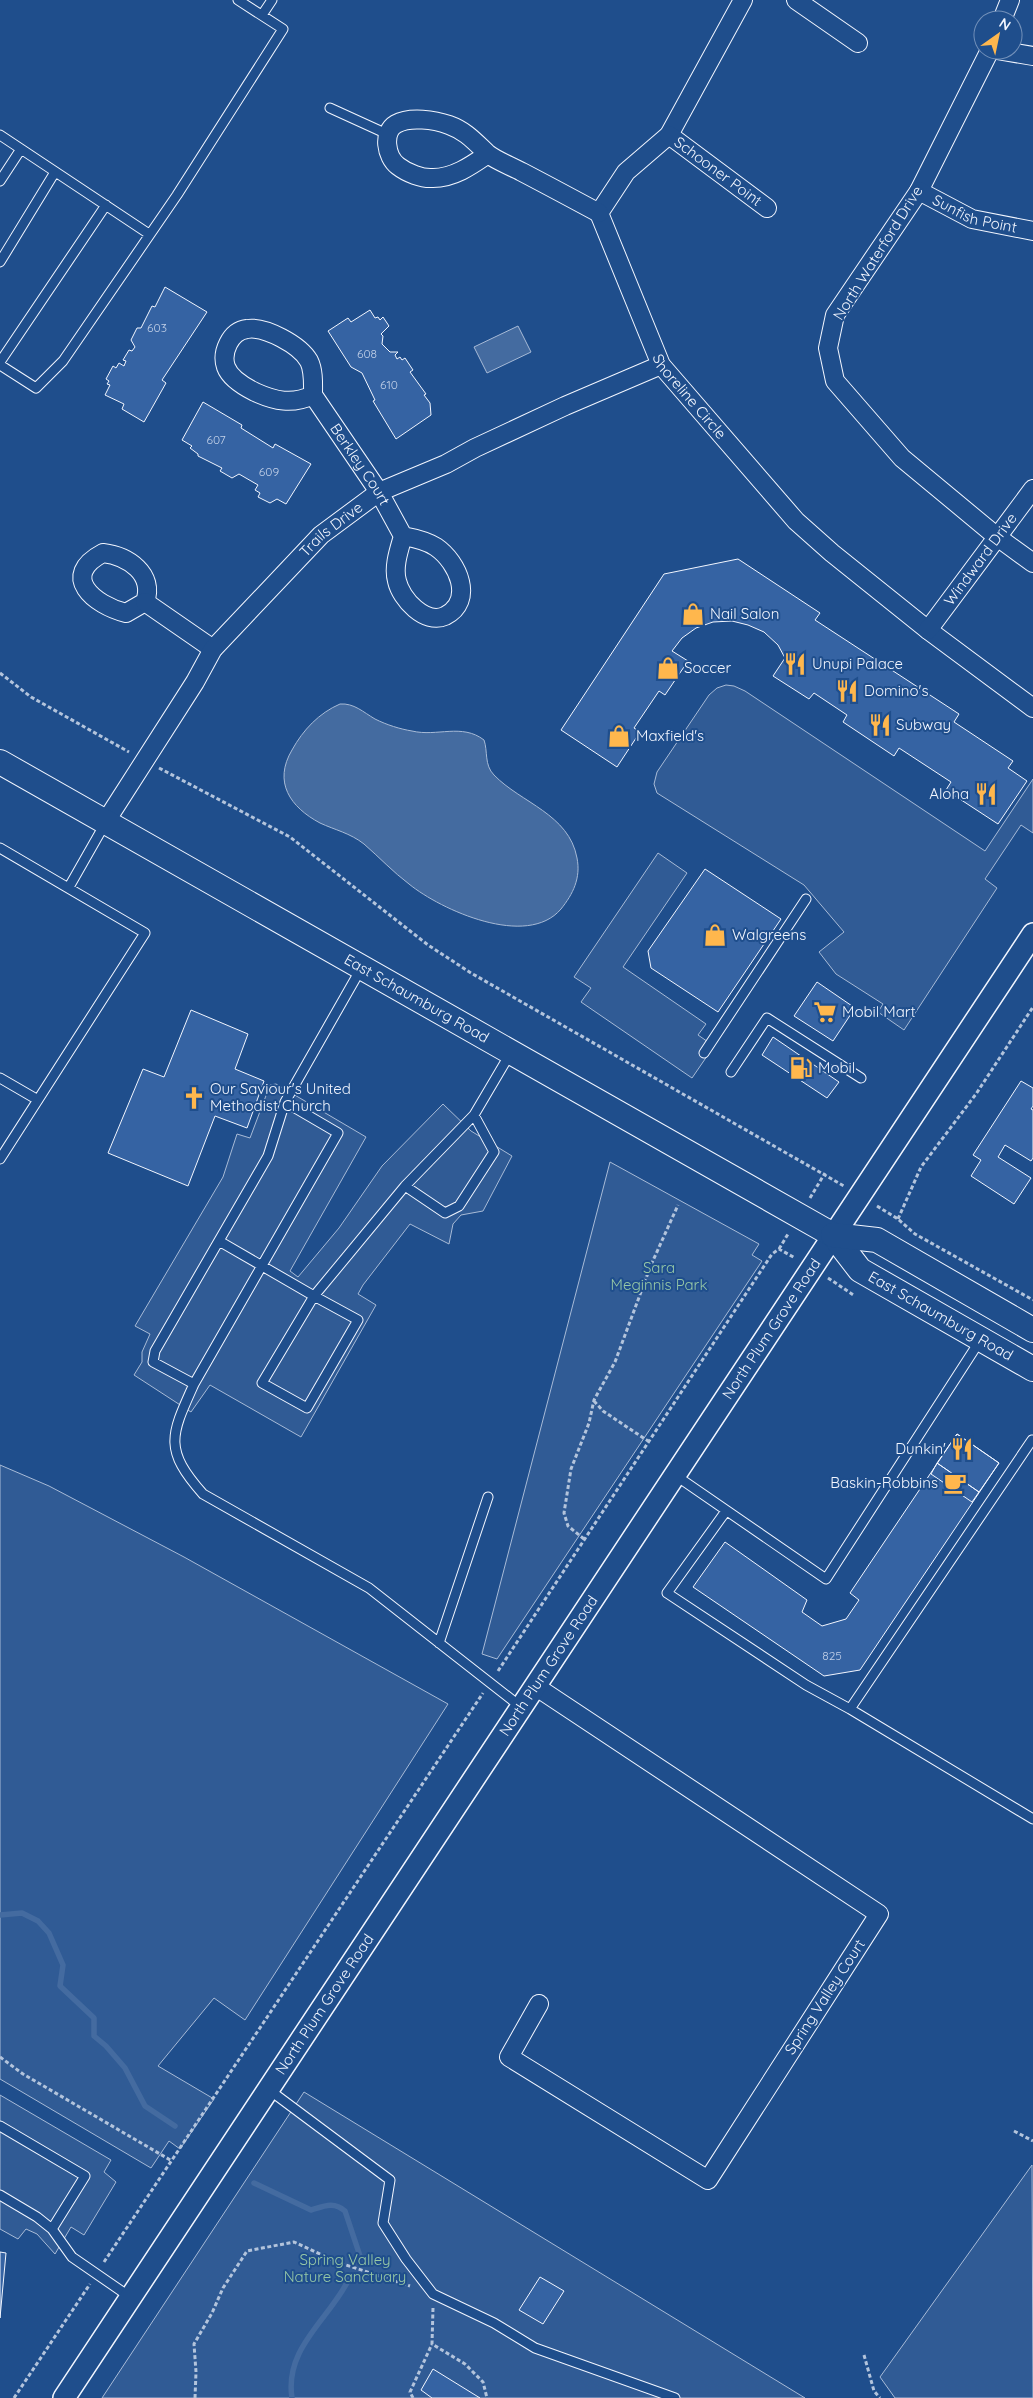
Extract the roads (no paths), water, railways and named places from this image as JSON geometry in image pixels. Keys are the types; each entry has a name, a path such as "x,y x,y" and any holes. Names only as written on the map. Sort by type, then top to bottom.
{"main road":[{"name":"East Schaumburg Road","path":"0,762 833,1235 860,1270 1033,1370"},
{"name":"East Schaumburg Road","path":"833,1235 877,1240 1033,1330"}],"street":[{"path":"488,154 466,168 450,175 433,178 414,175 397,166 387,150 388,134 396,124 408,121 426,120 448,124 471,136 488,154 599,213 626,172 669,135 743,0"},
{"path":"796,0 858,43"},
{"name":"North Waterford Drive","path":"985,60 919,191 835,315 828,348 835,381 902,458 996,536 1033,563"},
{"name":"Schooner Point","path":"669,135 767,208"},
{"name":"Sunfish Point","path":"919,191 972,219 1033,231"},
{"name":"Shoreline Circle","path":"599,213 661,364 796,521 832,553 928,630 1033,708"},
{"name":"Berkley Court","path":"313,395 302,400 289,402 269,399 244,387 226,368 224,352 232,336 246,328 266,331 290,343 308,361 313,381 313,395 379,492 404,536"},
{"name":"Trails Drive","path":"106,821 195,682 213,649 321,535 379,492 446,464 475,448 565,406 661,364"},
{"name":"Windward Drive","path":"928,630 996,536 1033,489"},
{"path":"404,536 435,546 455,567 461,584 461,599 453,611 443,617 428,617 415,608 405,598 397,582 396,569 404,536"},
{"path":"145,602 213,649"},
{"name":"North Plum Grove Road","path":"64,2398 1033,934"},
{"name":"Spring Valley Court","path":"535,1686 879,1914 708,2180 509,2057 539,2004"}],"lane":[{"path":"106,205 0,364 36,388 63,362 150,234 283,29 238,0"},
{"path":"262,15 272,0"},
{"path":"330,108 388,134"},
{"path":"0,135 150,234"},
{"path":"0,181 21,149"},
{"path":"0,262 55,172"},
{"path":"69,887 106,821"},
{"path":"0,848 69,887 145,934 0,1159"},
{"path":"704,1053 806,899"},
{"path":"194,1384 153,1362 155,1352 268,1156 285,1102 362,967"},
{"path":"731,1072 767,1018 861,1078"},
{"path":"219,1241 314,1296 358,1320 307,1408 262,1383 314,1296 405,1186 474,1115 512,1052"},
{"path":"0,1078 38,1100"},
{"path":"285,1102 338,1133 194,1384 176,1423 174,1445 183,1472 202,1494 369,1588 521,1707"},
{"path":"405,1186 445,1213 459,1206 494,1152 474,1115"},
{"path":"675,1474 826,1579 981,1339"},
{"path":"850,1709 1032,1440"},
{"path":"439,1643 488,1497"},
{"path":"726,1511 667,1593 806,1685 850,1709 1033,1819"},
{"path":"268,2089 390,2180 383,2223 433,2294 494,2323 535,2348 675,2398"},
{"path":"0,2126 85,2176 52,2229"},
{"path":"0,2195 38,2217 52,2229 72,2256 131,2297"}],"waterway":[{"path":"0,1915 22,1913 38,1921 49,1933 63,1965 60,1986 94,2018 94,2036 106,2046 125,2068 145,2106 175,2126"},
{"path":"254,2183 311,2210 329,2205 341,2208 345,2211 360,2256 358,2259"},
{"path":"292,2398 291,2380 295,2363 302,2348 342,2292 350,2277"}],"place":[{"name":"Nail Salon","path":"693,614"},
{"name":"Unupi Palace","path":"795,664"},
{"name":"Soccer","path":"668,668"},
{"name":"Domino's","path":"847,691"},
{"name":"Subway","path":"880,725"},
{"name":"Maxfield's","path":"619,736"},
{"name":"Aloha","path":"986,794"},
{"name":"Walgreens","path":"715,935"},
{"name":"Mobil Mart","path":"825,1012"},
{"name":"Mobil","path":"801,1068"},
{"name":"Our Saviour's United Methodist Church","path":"194,1098"},
{"name":"Dunkin'","path":"962,1449"},
{"name":"Baskin-Robbins","path":"955,1483"}],"park label":[{"name":"Sara Meginnis Park","path":"659,1276"},
{"name":"Spring Valley Nature Sanctuary","path":"345,2268"}]}
